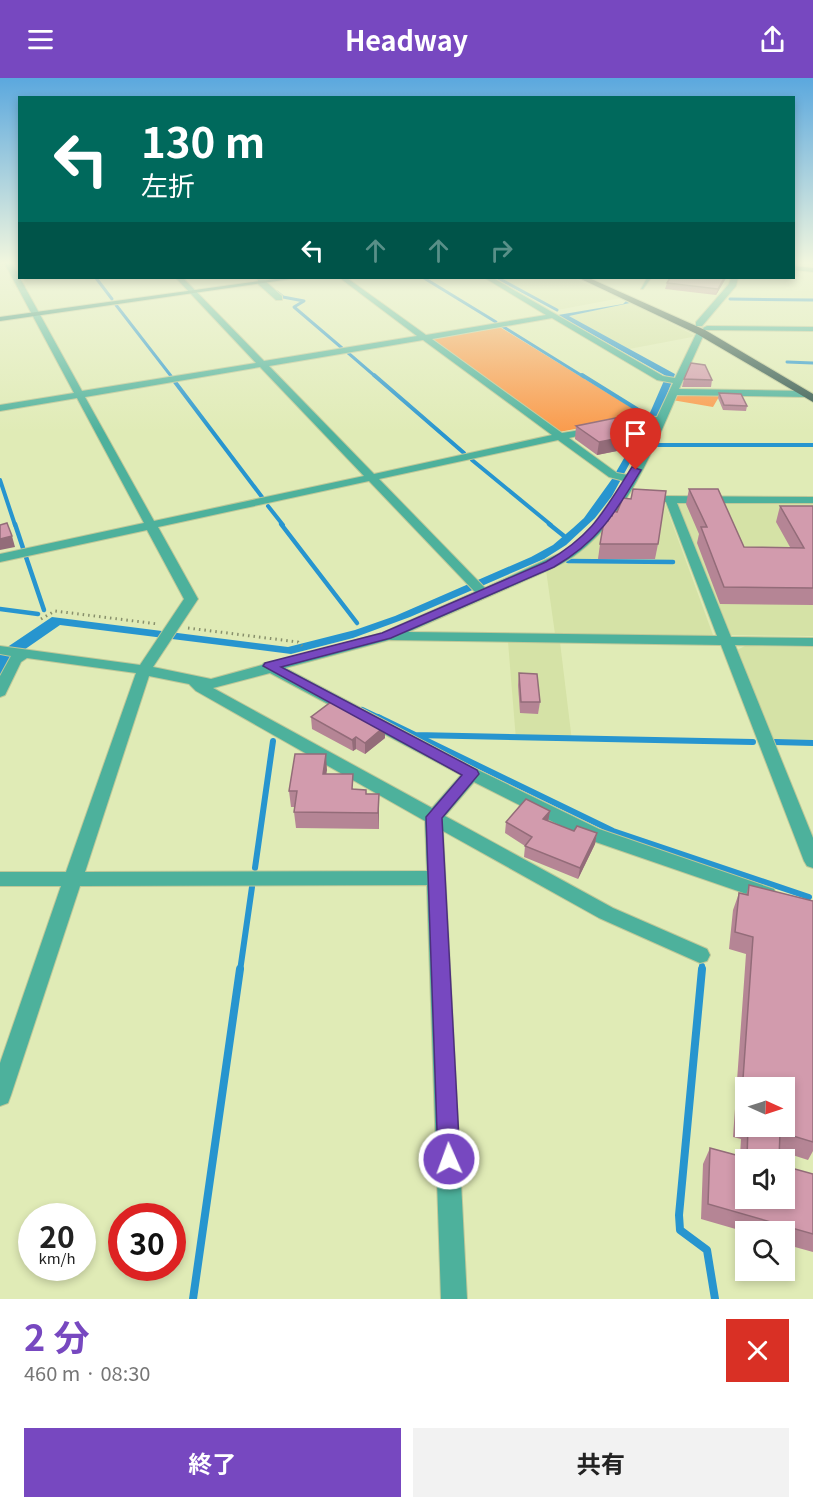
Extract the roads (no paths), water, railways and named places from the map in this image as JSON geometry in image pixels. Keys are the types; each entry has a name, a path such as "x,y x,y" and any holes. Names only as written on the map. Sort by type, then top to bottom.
{"highway":[{"path":"681,319 702,328"},
{"path":"683,319 810,393"}],"street":[{"path":"0,1095 144,670 191,599 38,319"},
{"path":"219,319 483,593"},
{"path":"399,319 613,475 631,479"},
{"path":"0,408 534,319"},
{"path":"557,319 660,378 676,381"},
{"path":"0,650 144,670 211,684 269,666 387,636 550,564 574,550 624,498 676,381 708,319"},
{"path":"702,328 813,329"},
{"path":"672,392 810,393"},
{"path":"0,558 561,436 643,419 660,420"},
{"path":"650,498 813,500"},
{"path":"670,499 813,861"},
{"path":"387,636 813,642"},
{"path":"0,692 15,660 25,653"},
{"path":"269,666 471,774 593,834 779,899"},
{"path":"192,679 201,688 606,913 700,955"},
{"path":"454,1299 434,817 471,774"},
{"path":"0,879 438,878"}],"water":[{"path":"565,319 574,319 675,374 658,417 652,422 612,496 595,518 566,545 544,559 410,617 353,638 291,654 60,625 8,661 0,677 0,652 52,617 288,647 355,630 395,616 531,557 553,545 584,518 612,479 649,415 666,376"}],"waterway":[{"path":"127,319 171,376"},
{"path":"308,319 342,348"},
{"path":"491,319 496,322"},
{"path":"502,326 584,377"},
{"path":"347,352 376,377"},
{"path":"787,362 813,363"},
{"path":"374,375 464,453"},
{"path":"582,375 648,416"},
{"path":"175,382 262,497"},
{"path":"658,445 813,445"},
{"path":"472,460 551,525"},
{"path":"0,480 15,525"},
{"path":"268,506 283,525"},
{"path":"15,524 23,548"},
{"path":"281,524 357,623"},
{"path":"549,524 564,536"},
{"path":"26,557 44,610"},
{"path":"568,561 673,562"},
{"path":"0,609 38,614"},
{"path":"362,709 381,718"},
{"path":"378,717 415,735 753,742"},
{"path":"417,736 613,831 809,897"},
{"path":"255,868 273,741"},
{"path":"775,742 813,743"},
{"path":"240,971 252,887"},
{"path":"193,1299 240,969"},
{"path":"702,969 679,1215 680,1230 707,1250 715,1299"}]}
